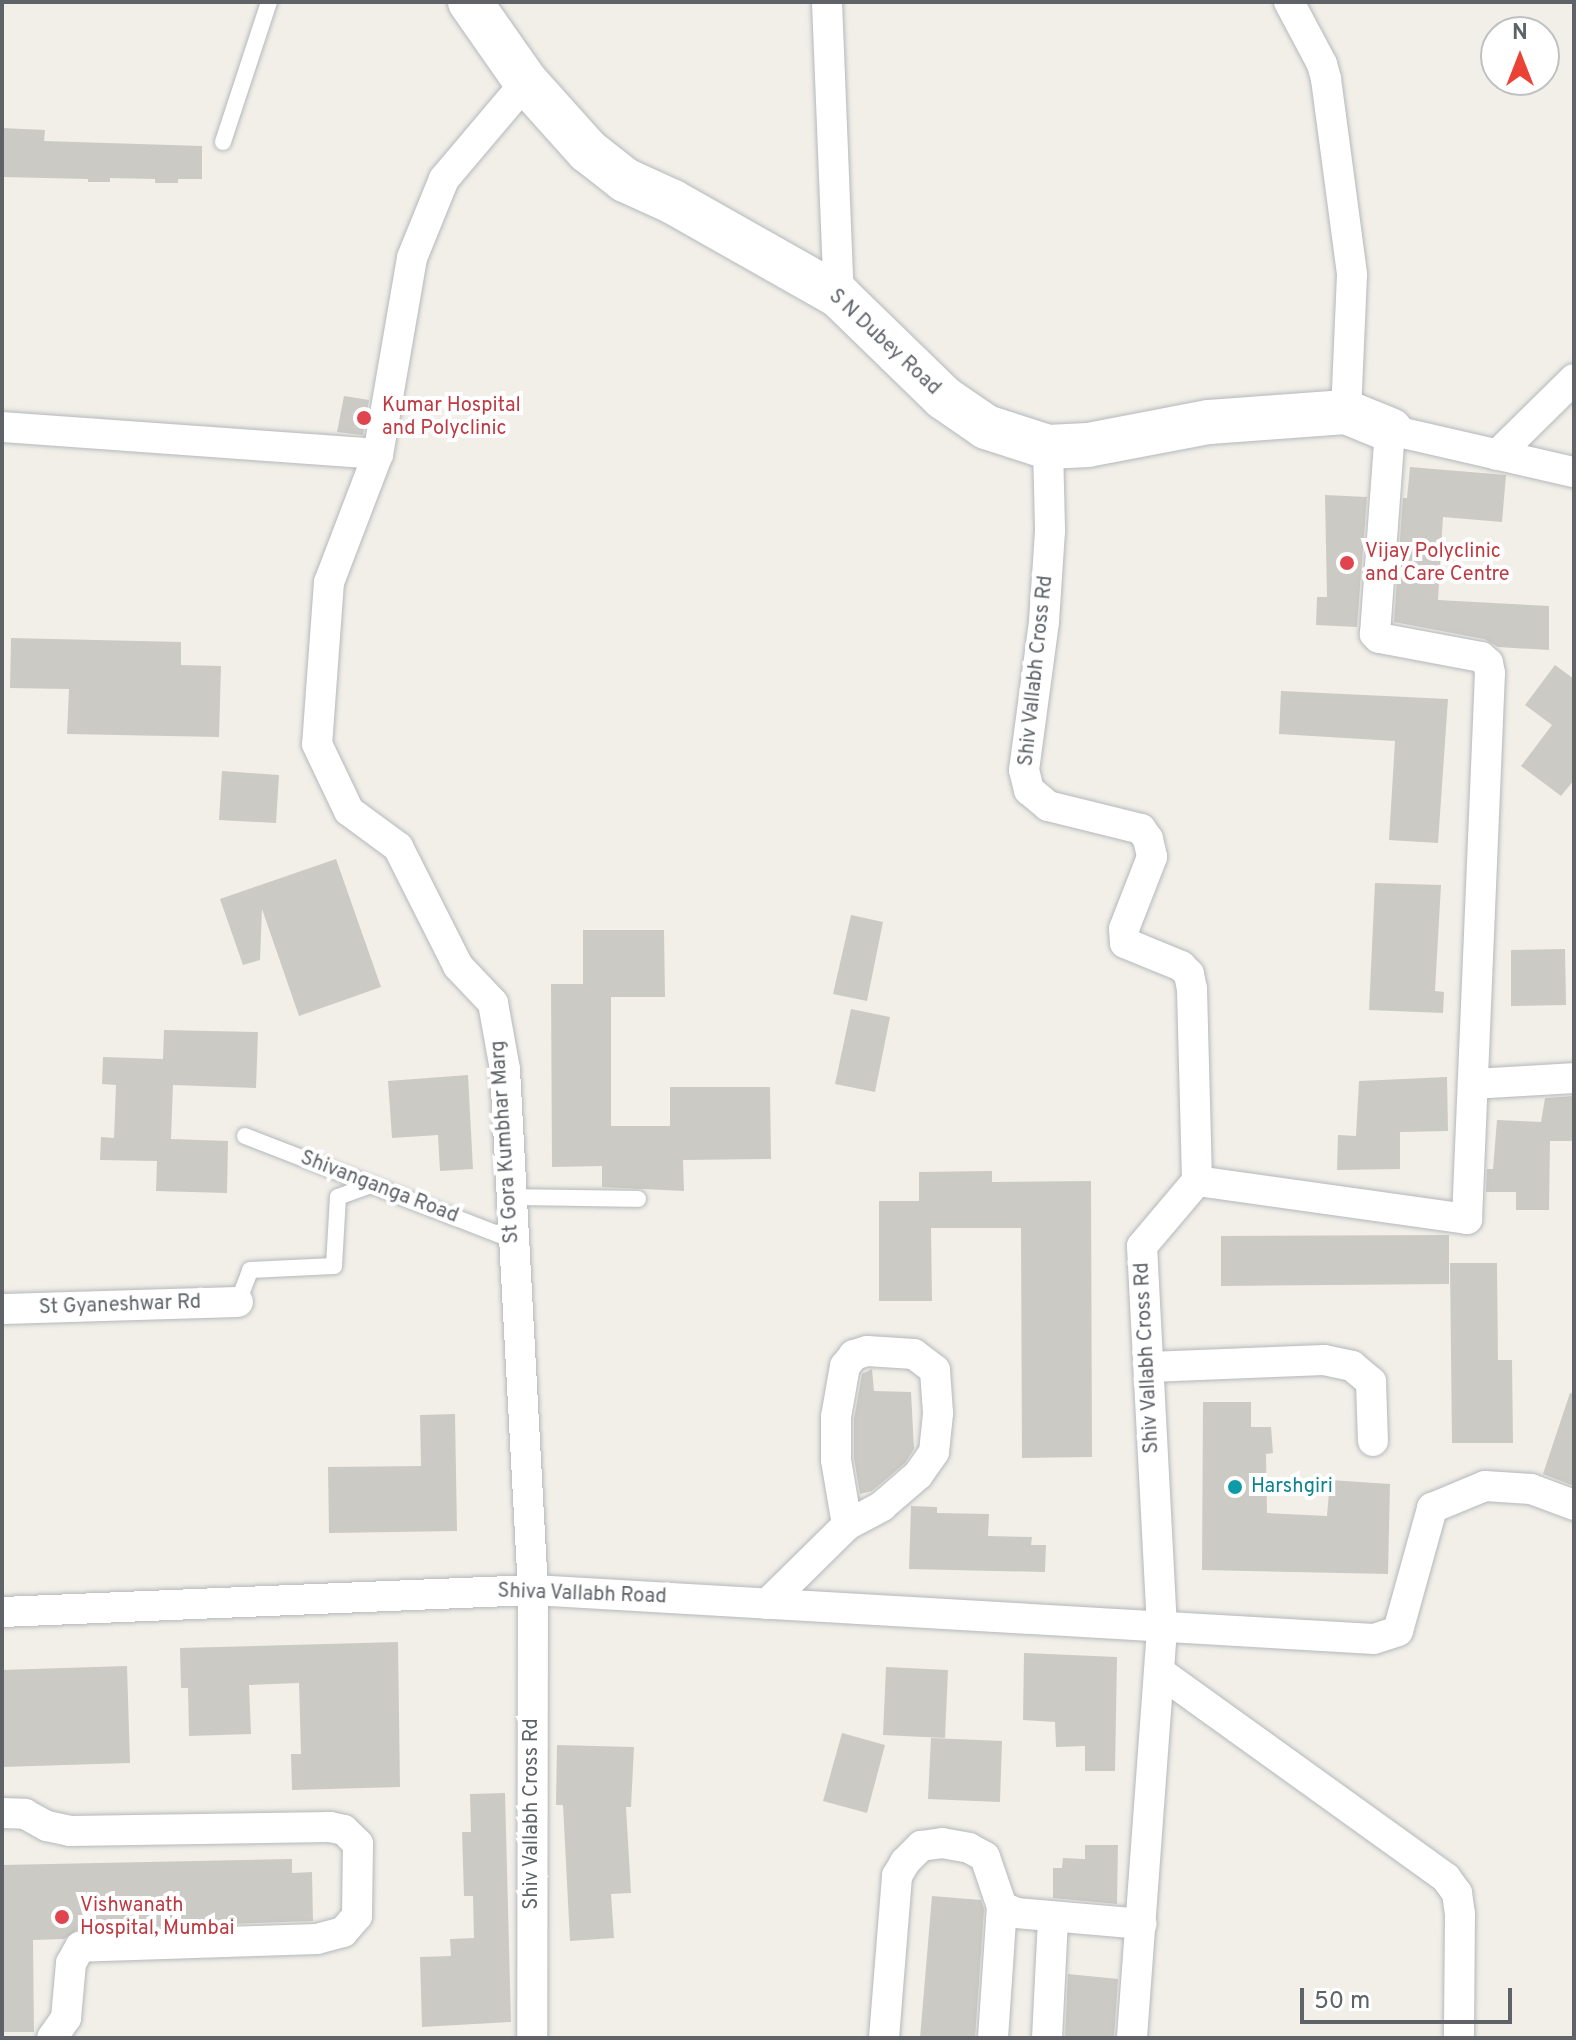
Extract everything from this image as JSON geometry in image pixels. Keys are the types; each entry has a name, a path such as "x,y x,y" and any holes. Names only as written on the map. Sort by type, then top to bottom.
{"street":[{"name":"S N Dubey Road","path":"470,2 526,82 588,151 625,180 673,202 839,296 944,398 986,427 1048,447 1088,445 1209,422 1346,412 1390,430"},
{"path":"827,2 839,296"},
{"path":"1289,2 1322,64 1326,79 1352,275 1346,412"},
{"name":"St Gora Kumbhar Marg","path":"526,82 444,179 417,245 378,454 329,582 317,744 349,811 398,847 458,966 493,1003 505,1070 533,1590"},
{"path":"1497,455 1574,379"},
{"path":"2,427 378,454"},
{"path":"1197,1181 1467,1219 1490,673 1488,663 1481,657 1379,638 1375,634 1390,430 1574,472"},
{"name":"Shiv Vallabh Cross Rd","path":"1048,447 1050,531 1044,622 1024,770 1029,790 1048,806 1141,829 1148,839 1152,857 1124,929 1125,943 1181,966 1189,974 1197,1181 1142,1246 1162,1629 1132,2038"},
{"path":"1473,1084 1574,1078"},
{"name":"St Gyaneshwar Rd","path":"2,1309 238,1302"},
{"path":"767,1604 847,1525 882,1506 918,1475 934,1452 938,1413 935,1370 914,1354 867,1351 854,1355 845,1366 837,1406 836,1460 847,1525"},
{"path":"1149,1367 1324,1360 1352,1366 1371,1382 1373,1441"},
{"name":"Shiva Vallabh Road","path":"2,1612 533,1590 1374,1639 1398,1631 1432,1508 1485,1486 1531,1489 1574,1505"},
{"name":"Shiv Vallabh Cross Rd","path":"532,2038 533,1590"},
{"path":"1161,1673 1446,1878 1457,1893 1460,1914 1459,2038"},
{"path":"2,1813 25,1814 47,1826 70,1831 330,1827 344,1830 358,1844 357,1916 343,1932 317,1939 80,1947 71,1963 66,2018 52,2038"},
{"path":"884,2038 897,1876 905,1862 921,1846 942,1843 969,1848 985,1857 1002,1907 991,2026 993,2038"},
{"path":"1002,1907 1053,1918 1142,1924"},
{"path":"1047,2038 1053,1918"}],"lane":[{"path":"223,142 269,2"},
{"name":"Shivanganga Road","path":"245,1136 513,1240"},
{"path":"238,1302 250,1270 334,1266 338,1197 371,1185"},
{"path":"511,1197 638,1199"}],"building":[{"path":"2,128 45,130 44,141 202,146 202,179 155,183 155,179 110,178 110,182 88,182 88,179 2,177"},
{"path":"344,396 369,400 363,435 337,432"},
{"path":"1410,467 1506,475 1502,522 1443,517 1438,600 1549,606 1549,650 1498,647 1484,639 1394,622 1403,498 1407,498"},
{"path":"1325,495 1367,497 1357,627 1316,625 1317,597 1327,597"},
{"path":"11,638 181,642 181,665 221,666 219,737 67,734 69,689 10,688"},
{"path":"1555,665 1574,679 1574,780 1561,796 1521,766 1552,725 1525,705"},
{"path":"1281,691 1448,699 1438,843 1389,840 1395,741 1279,734"},
{"path":"222,771 279,775 276,823 219,820"},
{"path":"336,859 381,987 299,1016 262,909 260,960 243,965 220,899"},
{"path":"1375,883 1441,885 1435,991 1444,992 1443,1013 1369,1010"},
{"path":"851,915 883,922 867,1001 833,994"},
{"path":"583,930 664,930 665,997 611,997 611,1126 670,1126 670,1087 770,1087 771,1159 683,1160 684,1191 602,1187 602,1166 552,1167 551,984 583,984"},
{"path":"1565,949 1566,1005 1511,1006 1511,950"},
{"path":"851,1009 890,1017 875,1092 835,1084"},
{"path":"164,1030 258,1032 256,1088 173,1085 171,1139 228,1141 227,1193 156,1191 157,1161 100,1160 101,1137 114,1138 116,1085 102,1084 103,1057 163,1059"},
{"path":"468,1075 473,1169 440,1171 438,1135 392,1138 388,1081"},
{"path":"1447,1077 1448,1131 1400,1132 1400,1169 1337,1170 1338,1135 1356,1136 1359,1081"},
{"path":"1574,1096 1574,1137 1571,1141 1550,1141 1549,1210 1516,1210 1516,1192 1486,1192 1487,1169 1493,1169 1497,1120 1541,1122 1545,1098"},
{"path":"992,1171 992,1182 1091,1181 1092,1457 1022,1458 1021,1228 931,1228 932,1301 879,1301 879,1201 919,1201 919,1172"},
{"path":"1449,1235 1449,1284 1221,1286 1221,1236"},
{"path":"1450,1263 1497,1263 1498,1360 1512,1360 1513,1443 1452,1443"},
{"path":"872,1369 874,1391 911,1392 914,1449 905,1463 872,1491 860,1494 854,1458 854,1419 862,1374"},
{"path":"1570,1393 1574,1394 1574,1486 1543,1474"},
{"name":"Harshgiri","path":"1203,1402 1251,1402 1251,1427 1271,1427 1273,1453 1266,1454 1267,1513 1327,1516 1330,1480 1390,1484 1388,1574 1202,1570"},
{"path":"455,1414 457,1531 329,1533 328,1467 421,1466 420,1415"},
{"path":"911,1506 937,1507 937,1513 989,1514 988,1536 1032,1537 1031,1545 1046,1545 1045,1572 909,1569"},
{"path":"398,1642 400,1787 292,1790 291,1754 301,1754 299,1683 249,1685 251,1734 189,1736 188,1688 181,1688 180,1648"},
{"path":"1024,1653 1117,1657 1115,1771 1085,1771 1085,1746 1056,1747 1055,1722 1023,1720"},
{"path":"127,1666 130,1763 2,1767 2,1670"},
{"path":"886,1667 948,1670 945,1738 883,1735"},
{"path":"842,1733 885,1745 867,1813 823,1801"},
{"path":"931,1738 1002,1741 1000,1802 928,1799"},
{"path":"557,1745 634,1747 631,1807 626,1807 631,1893 611,1894 614,1938 570,1941 563,1805 556,1805"},
{"path":"505,1793 511,2022 422,2027 420,1957 451,1956 450,1939 474,1938 473,1896 464,1896 462,1832 471,1832 470,1794"},
{"path":"1085,1845 1118,1845 1117,1904 1053,1898 1053,1868 1062,1868 1063,1858 1085,1859"},
{"path":"292,1859 292,1873 312,1872 313,1921 79,1929 64,1939 33,1940 34,2032 2,2032 2,1865"},
{"path":"932,1896 981,1900 984,1909 975,2038 920,2038"},
{"path":"1068,1974 1118,1979 1114,2038 1065,2038"}],"place":[{"name":"Kumar Hospital and Polyclinic","path":"364,418"},
{"name":"Vijay Polyclinic and Care Centre","path":"1347,563"},
{"name":"Harshgiri","path":"1235,1487"},
{"name":"Vishwanath Hospital, Mumbai","path":"62,1917"}]}
